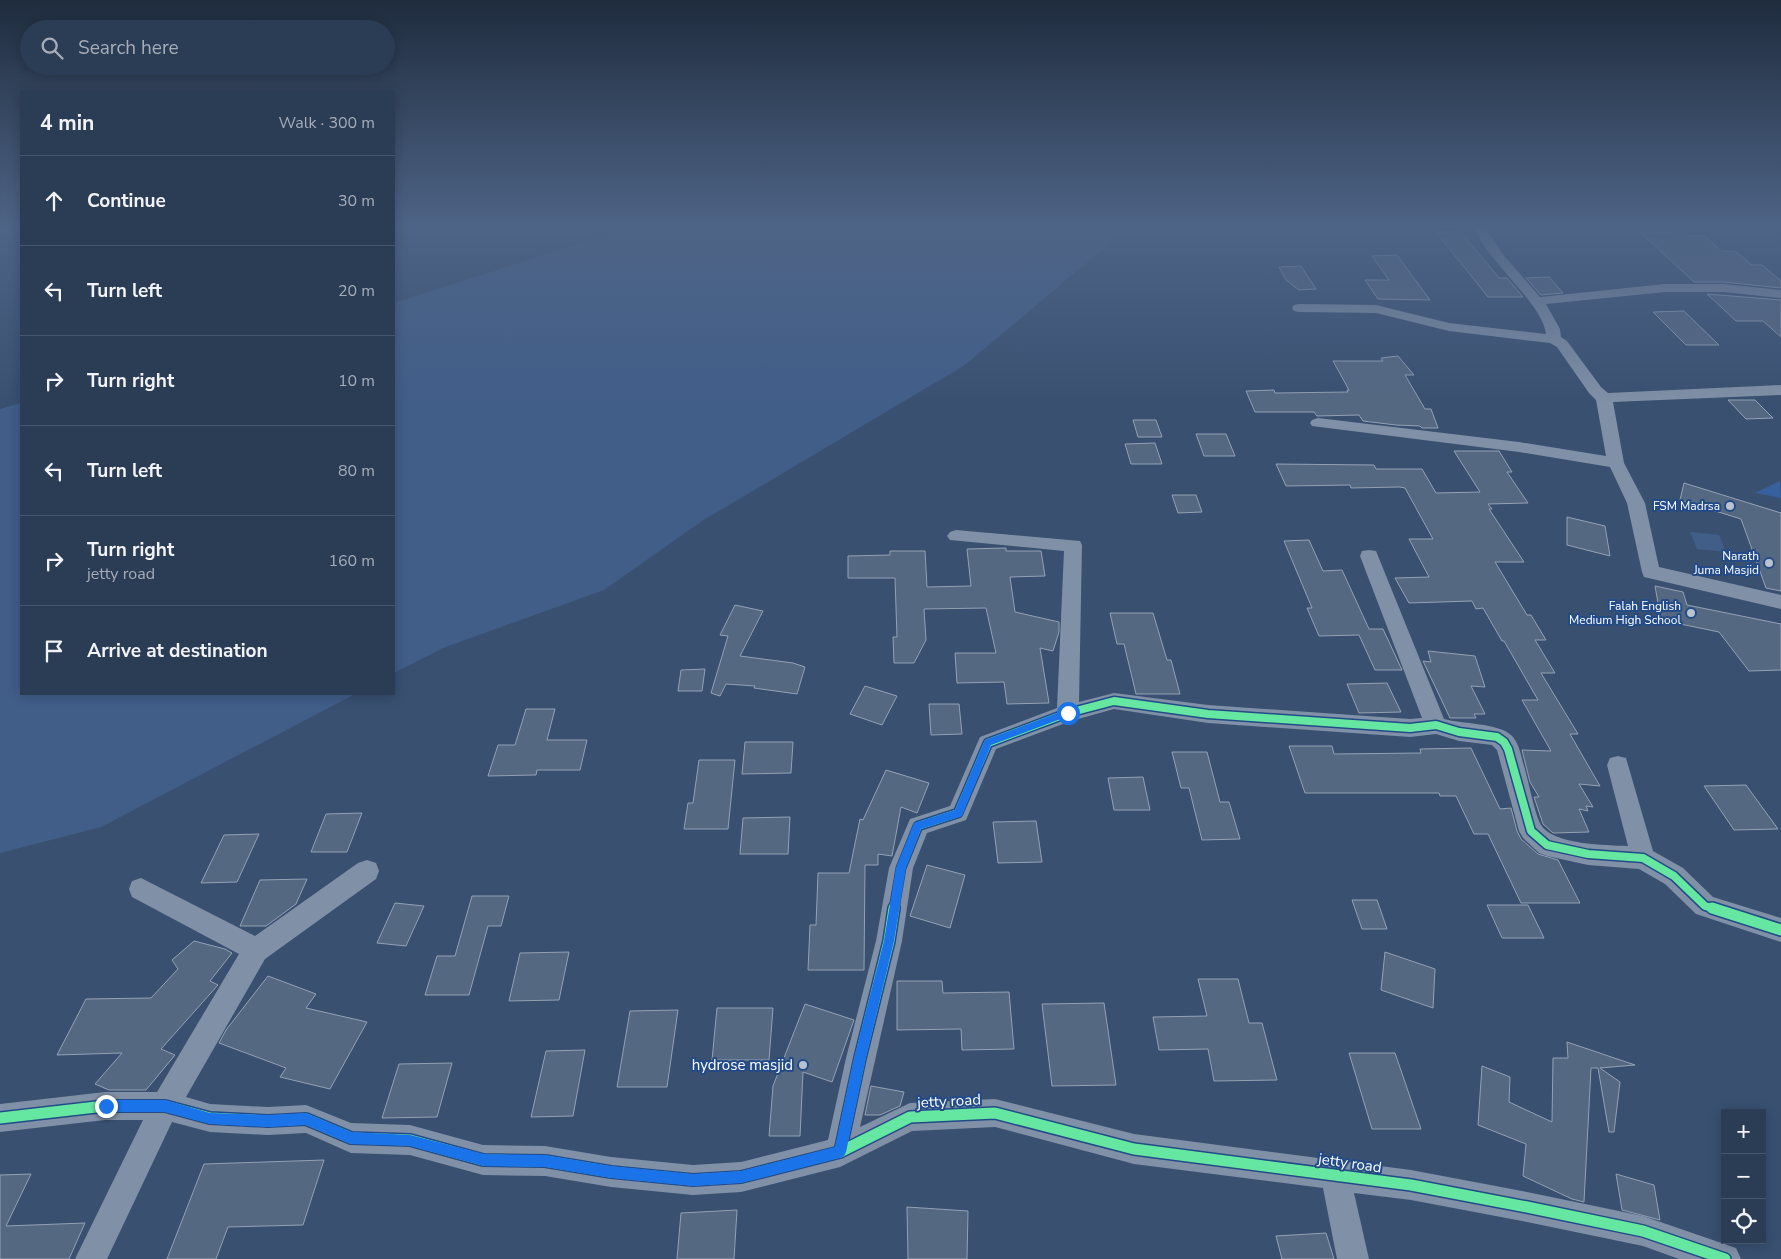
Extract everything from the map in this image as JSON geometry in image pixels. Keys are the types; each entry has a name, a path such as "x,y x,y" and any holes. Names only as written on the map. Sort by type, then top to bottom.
{"street":[{"path":"1523,287 1536,302 1555,332 1554,340"},
{"path":"1536,302 1665,288 1724,288 1781,294"},
{"path":"1299,308 1376,308 1449,327 1554,340 1562,344 1595,390 1604,398 1616,463 1636,503 1651,572 1781,602"},
{"path":"1604,398 1781,390"},
{"path":"1318,423 1519,447 1616,463"},
{"path":"956,536 1072,545 1068,713"},
{"path":"1369,556 1436,725"},
{"path":"840,1152 860,1058 889,941 901,868 918,826 958,813 988,743 1068,713 1114,701 1218,714 1410,728 1436,725 1446,729 1497,737 1504,742 1531,831 1547,845 1588,854 1643,858 1674,876 1705,906 1781,930"},
{"path":"1618,765 1643,858"},
{"path":"91,1259 165,1106 256,950 367,871"},
{"path":"141,889 256,950"},
{"name":"jetty road","path":"0,1118 106,1106 165,1106 210,1118 268,1121 306,1119 351,1138 410,1140 484,1160 545,1161 611,1172 693,1180 741,1177 840,1152 910,1117 995,1113 1134,1149 1421,1186 1643,1231 1725,1259"},
{"path":"1334,1174 1353,1259"}],"shaded area":[{"path":"445,287 1058,287 965,365 702,521 604,590 443,648 395,672 395,303"},
{"path":"20,403 20,695 353,695 101,827 0,853 0,409"},
{"path":"1780,481 1781,498 1755,493"},
{"path":"1690,532 1719,535 1726,552 1697,549"}],"building":[{"path":"1295,287 1315,287 1316,289 1299,290"},
{"path":"1370,287 1420,287 1430,300 1378,299"},
{"path":"1480,287 1514,287 1523,297 1488,297"},
{"path":"1534,287 1558,287 1563,293 1541,295"},
{"path":"1707,294 1781,300 1781,337 1763,321 1736,321"},
{"path":"1684,311 1719,345 1686,345 1653,312"},
{"path":"1398,356 1414,375 1405,375 1425,409 1431,409 1438,428 1363,421 1359,415 1317,416 1314,412 1255,412 1246,391 1274,390 1275,393 1348,392 1347,390 1349,390 1333,361 1383,361 1381,358"},
{"path":"1728,400 1755,400 1773,418 1746,419"},
{"path":"1133,420 1156,420 1162,437 1138,437"},
{"path":"1196,434 1226,434 1235,456 1204,456"},
{"path":"1155,443 1162,464 1131,464 1125,444"},
{"path":"1454,451 1499,451 1512,472 1507,472 1528,503 1488,504 1492,509 1489,509 1524,562 1495,562 1527,615 1531,615 1546,640 1535,640 1555,673 1541,673 1578,734 1570,734 1600,786 1579,784 1593,807 1586,806 1588,811 1579,809 1589,832 1553,833 1543,824 1534,797 1539,797 1530,782 1522,750 1551,751 1522,700 1538,700 1483,608 1476,609 1472,601 1409,603 1395,578 1429,577 1409,539 1433,539 1405,488 1351,488 1350,485 1286,486 1276,464 1374,465 1376,469 1422,469 1436,493 1480,492"},
{"path":"1684,483 1781,513 1781,591 1766,588 1741,519 1680,500"},
{"path":"1172,495 1196,495 1202,512 1178,513"},
{"path":"1567,517 1605,526 1610,556 1567,545"},
{"path":"1309,540 1323,571 1342,570 1369,629 1383,629 1402,670 1375,670 1359,635 1319,636 1307,608 1312,608 1284,541"},
{"path":"1006,548 1006,551 1041,551 1045,576 1010,577 1015,612 1059,622 1059,632 1053,651 1040,648 1049,703 1007,704 1004,682 957,683 955,653 996,653 986,608 924,609 926,640 914,663 894,663 893,637 897,637 895,578 848,578 848,556 890,555 890,551 925,551 927,587 971,586 967,549"},
{"name":"Falah English Medium High School","path":"1655,586 1683,592 1687,605 1781,624 1781,670 1749,671 1719,632 1661,620"},
{"path":"735,605 763,611 740,656 793,663 805,667 797,694 754,688 755,686 726,684 720,696 711,693 728,636 720,635"},
{"path":"1110,613 1153,613 1167,660 1171,660 1180,694 1136,694 1124,644 1117,644"},
{"path":"1428,651 1475,656 1485,687 1471,686 1485,714 1474,714 1476,718 1450,718 1423,661 1431,662"},
{"path":"705,669 702,691 678,691 681,670"},
{"path":"1387,683 1401,712 1359,713 1347,684"},
{"path":"865,686 897,696 882,725 850,714"},
{"path":"929,704 959,704 962,734 931,735"},
{"path":"526,709 555,709 547,740 587,740 580,770 537,770 536,775 488,776 498,745 515,745"},
{"path":"745,742 793,742 791,773 742,774"},
{"path":"1289,746 1332,746 1334,754 1421,753 1420,749 1471,748 1500,809 1511,808 1521,839 1538,854 1558,860 1580,903 1521,903 1488,834 1474,834 1456,796 1440,796 1439,793 1305,793"},
{"path":"1172,752 1207,752 1220,802 1229,802 1240,839 1202,840 1189,788 1181,788"},
{"path":"699,760 735,760 728,829 684,829 688,803 693,803"},
{"path":"886,770 929,783 917,813 901,807 892,856 878,854 878,865 865,865 864,970 808,970 810,925 816,925 818,873 849,873 860,819 863,820"},
{"path":"1143,777 1150,810 1114,810 1108,778"},
{"path":"1746,785 1778,829 1734,830 1704,786"},
{"path":"362,813 347,852 311,852 326,814"},
{"path":"790,817 788,854 740,854 743,818"},
{"path":"1036,821 1042,862 998,863 993,822"},
{"path":"259,834 237,882 201,883 224,835"},
{"path":"927,865 965,875 950,928 910,916"},
{"path":"307,879 296,904 266,926 240,926 260,880"},
{"path":"472,896 509,896 501,926 488,926 469,995 425,995 437,956 455,956"},
{"path":"1352,900 1377,900 1387,929 1362,929"},
{"path":"395,903 424,906 406,946 377,943"},
{"path":"1487,905 1528,905 1544,938 1502,938"},
{"path":"194,941 225,949 232,953 210,981 218,985 161,1049 175,1055 146,1090 109,1090 95,1084 122,1053 57,1055 86,999 151,998 178,969 172,960"},
{"path":"569,952 559,1000 509,1001 520,953"},
{"path":"1385,952 1435,969 1433,1008 1381,990"},
{"path":"268,976 316,994 306,1008 367,1022 330,1089 280,1077 286,1068 219,1043 226,1030"},
{"path":"1198,979 1238,979 1249,1023 1262,1023 1277,1080 1214,1081 1208,1049 1159,1050 1153,1017 1207,1016"},
{"path":"897,981 942,981 943,993 1009,992 1014,1049 962,1050 961,1029 897,1030"},
{"path":"1104,1003 1116,1085 1052,1086 1042,1004"},
{"path":"805,1004 854,1020 832,1082 803,1072 800,1136 769,1136 773,1086"},
{"path":"717,1008 773,1008 769,1060 712,1060"},
{"path":"678,1010 667,1087 617,1087 630,1011"},
{"path":"1567,1042 1635,1065 1600,1068 1620,1082 1614,1132 1609,1132 1598,1068 1591,1068 1584,1202 1572,1199 1523,1176 1526,1144 1478,1125 1482,1066 1510,1077 1509,1102 1552,1122 1553,1058 1568,1058"},
{"path":"585,1050 573,1116 531,1117 546,1051"},
{"path":"1349,1053 1395,1053 1421,1129 1372,1129"},
{"path":"452,1063 437,1117 382,1118 399,1064"},
{"path":"871,1086 904,1092 900,1106 880,1115 865,1115"},
{"path":"324,1160 303,1225 228,1227 216,1259 167,1259 204,1164"},
{"path":"31,1174 6,1226 85,1223 69,1259 0,1259 0,1175"},
{"path":"1616,1174 1654,1185 1660,1220 1622,1210"},
{"path":"907,1207 968,1211 967,1259 908,1259"},
{"path":"737,1210 734,1259 677,1259 681,1213"},
{"path":"1326,1233 1334,1259 1282,1259 1276,1236"}],"cycle path":[{"path":"840,1152 860,1058 889,941 901,868 918,826 958,813 988,743 1068,713 1114,701 1208,714 1410,728 1436,725 1459,732 1497,737 1504,742 1508,749 1531,831 1547,845 1588,854 1643,858 1674,876 1705,906 1781,930"},
{"path":"0,1118 105,1106 165,1106 210,1118 268,1121 306,1119 351,1138 410,1140 483,1160 545,1161 611,1172 693,1180 741,1177 840,1152 910,1117 995,1113 1134,1149 1411,1185 1527,1207 1643,1231 1725,1259"}],"place":[{"name":"FSM Madrsa","path":"1730,506"},
{"name":"Narath Juma Masjid","path":"1769,563"},
{"name":"Falah English Medium High School","path":"1691,613"},
{"name":"hydrose masjid","path":"803,1065"}],"route":[{"path":"106,1106 165,1106 210,1118 268,1121 306,1119 351,1138 410,1140 484,1160 545,1161 611,1172 693,1180 741,1177 840,1152 860,1058 889,941 901,868 918,826 958,813 988,743 1068,713"}]}
